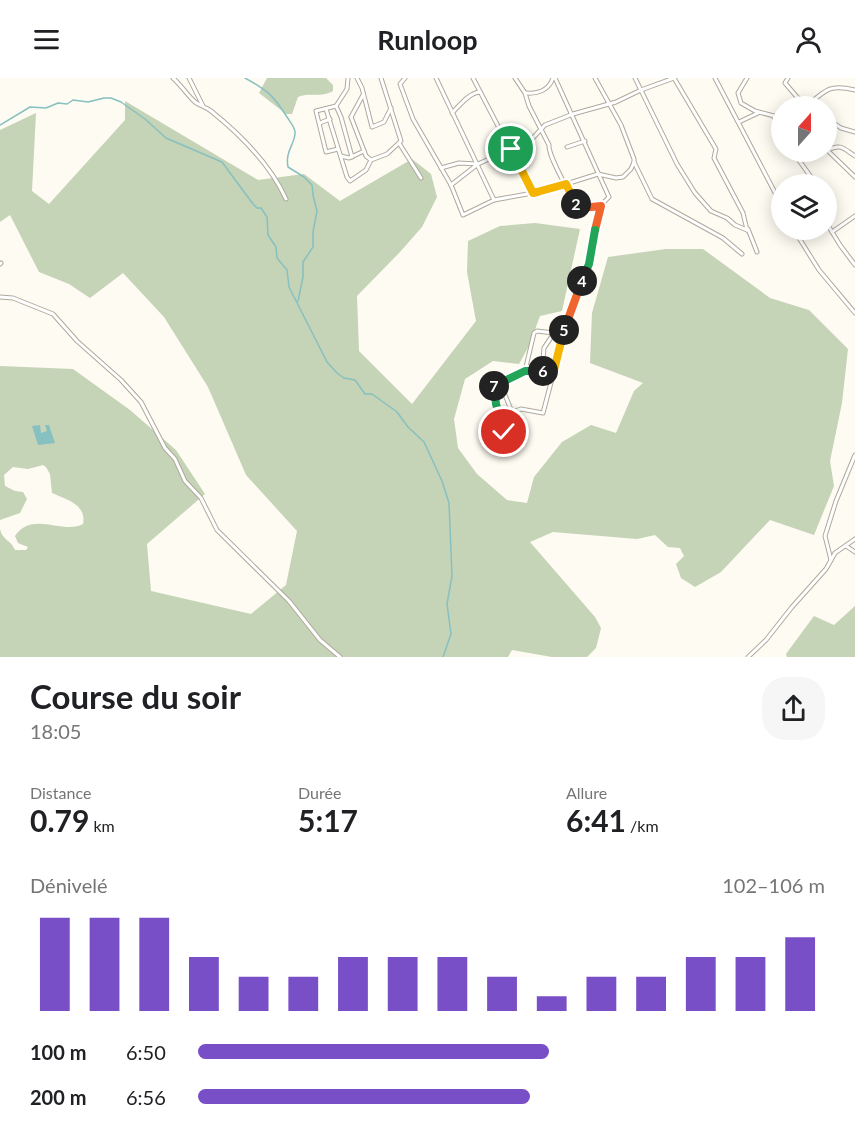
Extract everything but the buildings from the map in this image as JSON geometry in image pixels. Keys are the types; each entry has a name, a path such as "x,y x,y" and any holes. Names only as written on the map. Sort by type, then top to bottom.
{"street":[{"path":"173,78 194,100 245,141 269,169 286,199"},
{"path":"189,78 203,106"},
{"path":"339,149 326,152 316,111 336,106 347,89 348,78"},
{"path":"357,78 374,127 384,122 391,106"},
{"path":"326,109 347,180 350,181 362,173 371,160 387,154 401,139 381,78"},
{"path":"405,78 400,84 413,119 451,185 463,215 508,195 533,193 598,174 616,178 623,177 634,162"},
{"path":"436,78 494,200"},
{"path":"473,78 533,193"},
{"path":"476,84 479,78"},
{"path":"515,78 525,93 557,169 578,207 601,206"},
{"path":"512,412 521,408 543,413 561,342 576,294 587,271 601,206 609,197 554,78 538,93 525,93"},
{"path":"595,78 621,124 634,162 652,199 723,238 742,254"},
{"path":"635,78 676,164 695,193 711,211 745,230 748,229"},
{"path":"451,185 478,164 535,137 545,124 610,104 674,78 714,146 714,158 742,211 757,252"},
{"path":"715,78 771,185"},
{"path":"747,78 739,91 741,103 771,116"},
{"path":"788,78 785,84 798,96"},
{"path":"819,96 825,90 844,88 855,90"},
{"path":"452,113 475,92 480,92"},
{"path":"363,95 351,117 364,151 371,160"},
{"path":"336,106 351,157"},
{"path":"738,122 760,112"},
{"path":"341,117 351,117"},
{"path":"320,123 330,119"},
{"path":"837,125 855,132"},
{"path":"567,147 585,141"},
{"path":"399,143 421,178"},
{"path":"837,146 855,156"},
{"path":"341,156 351,157 364,151"},
{"path":"837,160 855,177"},
{"path":"441,168 459,163 478,164"},
{"path":"837,229 855,216"},
{"path":"837,239 855,265"},
{"path":"800,240 819,270 855,313"},
{"path":"0,297 13,298 53,314 77,341 121,380 141,402 165,448 175,459 185,481 201,498 217,530 289,601 320,640 340,657"},
{"path":"525,371 534,333 537,331 560,334 561,342"},
{"path":"542,371 544,348 554,333"},
{"path":"500,383 522,436 515,447 504,432 493,390 494,385 525,371 554,370"},
{"path":"831,560 825,536 836,501 855,455"},
{"path":"748,657 766,640 826,569 835,553 855,538"},
{"path":"846,546 855,552"}],"green space":[{"path":"267,78 326,78 333,85 333,91 298,97 292,114 286,114 259,93"},
{"path":"125,101 258,180 304,174 340,201 412,159 431,174 437,197 422,227 357,296 359,351 412,404 476,321 467,272 468,241 500,226 535,223 580,229 562,311 540,316 529,346 519,364 493,361 465,379 454,419 458,448 477,474 507,500 527,503 534,477 562,442 591,425 616,433 634,391 643,383 590,363 592,313 608,257 666,249 703,249 770,298 809,310 848,349 842,403 830,461 834,486 814,535 770,520 721,572 695,587 681,578 676,564 684,556 680,548 668,547 655,535 637,539 553,532 530,542 595,617 601,628 596,648 587,657 552,657 512,650 508,657 0,657 0,529 15,550 26,550 28,547 18,543 15,536 22,528 39,524 75,527 83,524 83,517 82,512 74,503 52,493 50,474 43,465 28,469 13,467 4,475 5,486 23,492 27,499 20,513 0,520 0,366 73,369 130,410 176,450 205,494 147,544 151,591 251,614 286,585 297,531 246,475 208,387 164,317 123,273 90,298 69,284 39,272 10,215 0,222 0,130 36,113 32,191 49,204 125,120"},
{"path":"855,606 855,657 787,657 786,654 814,616 834,625"}],"water":[{"path":"40,425 41,433 47,431 45,425 49,425 55,443 38,445 32,426"}],"waterway":[{"path":"245,78 269,94 293,125 295,134 288,157 288,167 312,185 317,211 313,247 303,262 303,277 298,301"},
{"path":"0,125 30,107 46,108 58,103 67,104 73,100 88,102 111,98 121,102 145,119 166,138 222,162 253,204 261,208 267,217 268,235 276,247 277,258 287,270 289,287 327,362 344,378 355,380 365,394 372,394 397,412 408,427 424,442 442,481 449,503 452,576 447,604 451,634 443,657"}],"route":[{"path":"504,432 493,390 494,385 525,371 554,370 569,314 587,271 601,206 581,208 576,206 566,184 533,193 511,149"}]}
